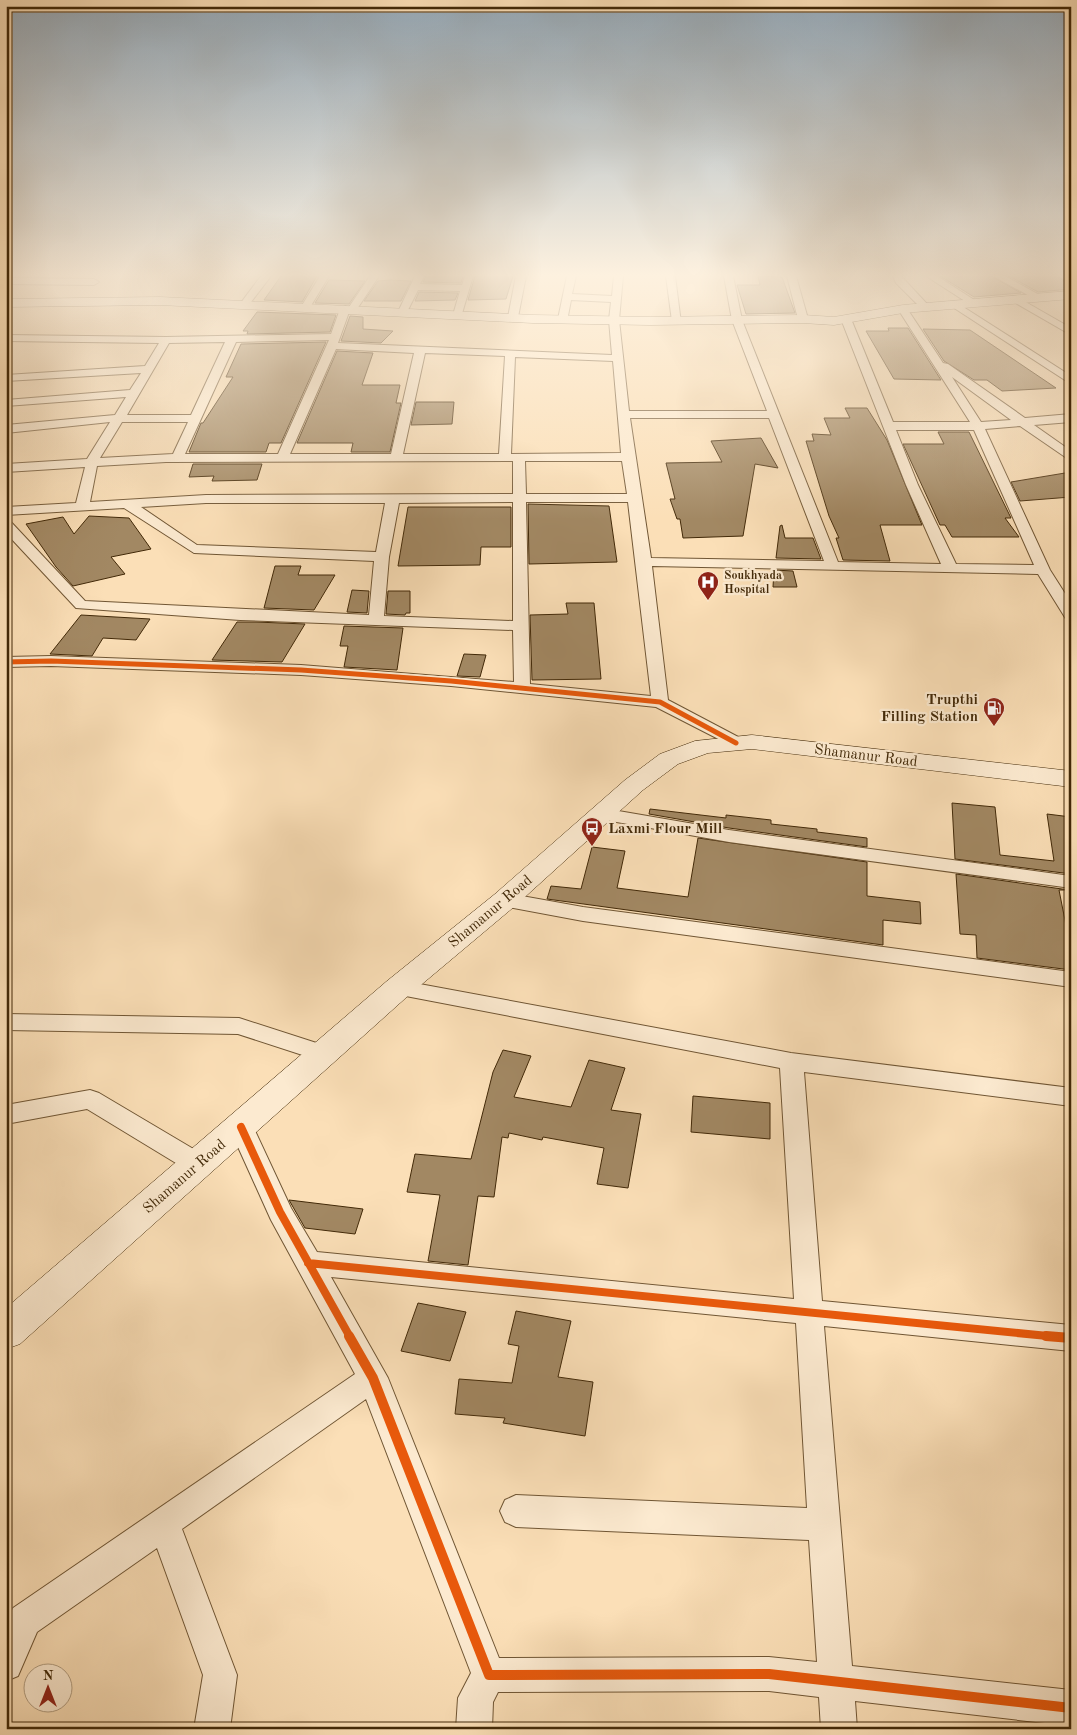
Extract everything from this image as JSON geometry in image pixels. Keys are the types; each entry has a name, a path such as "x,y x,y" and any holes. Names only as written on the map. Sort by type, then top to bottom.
{"main road":[{"name":"Shamanur Road","path":"6,1332 398,988 505,900 634,785 669,760 704,746 752,742 1071,779"}],"street":[{"path":"82,507 92,462 155,357"},
{"path":"177,458 224,357"},
{"path":"283,456 326,357"},
{"path":"396,456 418,357"},
{"path":"510,357 512,457 520,498 522,688"},
{"path":"581,357 618,358 628,457 644,562 660,702"},
{"path":"751,357 833,567"},
{"path":"861,357 912,485 950,567"},
{"path":"1034,357 1071,381"},
{"path":"934,359 1071,457"},
{"path":"934,359 978,426 1043,570 1071,616"},
{"path":"6,378 148,369"},
{"path":"6,403 132,393"},
{"path":"624,414 774,415"},
{"path":"6,430 120,418 195,419"},
{"path":"889,426 978,426 1071,418"},
{"path":"6,468 177,458 283,456 628,457"},
{"path":"376,620 382,557 393,498"},
{"path":"6,511 206,500 634,498"},
{"path":"128,505 194,549 382,557"},
{"path":"6,525 80,605 240,615 522,626"},
{"path":"644,562 1043,570"},
{"path":"6,662 51,661 302,670 522,688 660,702 736,743"},
{"path":"601,814 729,836 1071,882"},
{"path":"505,900 583,914 1071,980"},
{"path":"398,988 791,1062 1071,1097"},
{"path":"6,1022 239,1026 324,1054"},
{"path":"791,1062 839,1729"},
{"path":"6,1116 11,1113 90,1099 198,1164"},
{"path":"241,1127 280,1212 373,1378 489,1676"},
{"path":"308,1263 1071,1338"},
{"path":"6,1664 24,1620 373,1378"},
{"path":"516,1511 824,1525"},
{"path":"164,1524 220,1676 212,1729"},
{"path":"489,1676 769,1674 1071,1708"},
{"path":"474,1729 476,1698 489,1676"}],"building":[{"path":"235,357 319,357 281,443 269,443 266,452 189,452 201,423 203,423 233,377 226,377"},
{"path":"334,357 372,357 362,385 400,385 396,403 401,403 390,452 351,452 353,443 297,443"},
{"path":"881,357 926,357 941,380 894,379"},
{"path":"941,357 1010,357 1056,388 1002,391 987,380 974,380 944,361"},
{"path":"416,402 454,402 452,424 411,425"},
{"path":"845,408 867,408 887,440 922,525 880,525 890,561 843,560 836,538 839,538 829,516 806,441 814,441 812,434 831,435 824,418 850,418"},
{"path":"938,432 969,432 1011,518 1005,518 1019,537 952,537 945,525 940,525 903,444 944,444"},
{"path":"761,438 778,468 755,464 743,536 683,538 680,519 677,519 670,499 675,499 666,463 722,462 711,441"},
{"path":"193,464 262,464 257,480 212,481 214,476 189,477"},
{"path":"1071,472 1071,497 1020,501 1011,482"},
{"path":"528,504 609,506 617,562 529,564"},
{"path":"408,507 511,507 511,547 481,547 480,565 398,566"},
{"path":"89,516 129,518 151,549 111,557 125,574 73,586 56,567 26,524 63,517 74,534"},
{"path":"782,525 785,538 813,538 821,559 776,558 780,526"},
{"path":"275,566 301,566 298,575 335,575 314,610 264,608"},
{"path":"774,570 793,571 797,587 773,587"},
{"path":"352,590 369,591 367,613 347,612"},
{"path":"388,591 410,591 410,613 405,615 386,614"},
{"path":"566,603 594,603 601,679 532,680 530,615 568,614"},
{"path":"81,615 150,619 136,640 103,638 92,656 50,654"},
{"path":"237,622 305,624 282,662 212,660"},
{"path":"344,626 403,628 397,670 344,667 348,646 340,646"},
{"path":"464,654 486,655 480,677 457,676"},
{"path":"952,803 995,807 1000,855 1054,861 1047,814 1071,817 1071,874 955,859"},
{"path":"650,809 726,818 726,815 771,820 771,824 817,829 817,832 867,838 867,847 729,828 649,814"},
{"path":"698,838 867,862 867,896 920,902 921,924 883,920 883,945 547,899 551,886 581,889 592,847 625,851 617,888 688,897"},
{"path":"956,874 1069,890 1059,890 1071,951 1071,970 977,958 976,935 960,934"},
{"path":"503,1050 531,1056 514,1097 571,1107 589,1060 625,1068 611,1110 641,1114 628,1188 597,1184 604,1148 543,1137 542,1140 509,1133 508,1138 502,1137 494,1197 478,1196 468,1265 428,1261 440,1195 407,1192 415,1154 471,1159 493,1072"},
{"path":"693,1096 770,1103 770,1139 691,1132"},
{"path":"289,1200 363,1209 355,1234 305,1228"},
{"path":"418,1303 466,1312 450,1361 401,1351"},
{"path":"516,1311 571,1321 558,1377 593,1382 585,1436 503,1423 505,1418 455,1414 459,1379 512,1383 519,1346 508,1344"}],"cycle path":[{"path":"6,662 51,661 301,670 451,681 660,702 736,743"},
{"path":"241,1127 280,1212 373,1378 489,1675 769,1674 1071,1708"},
{"path":"308,1263 1071,1338"}],"place":[{"name":"Soukhyada Hospital","path":"708,601"},
{"name":"Trupthi Filling Station","path":"994,727"},
{"name":"Laxmi Flour Mill","path":"592,847"}]}
